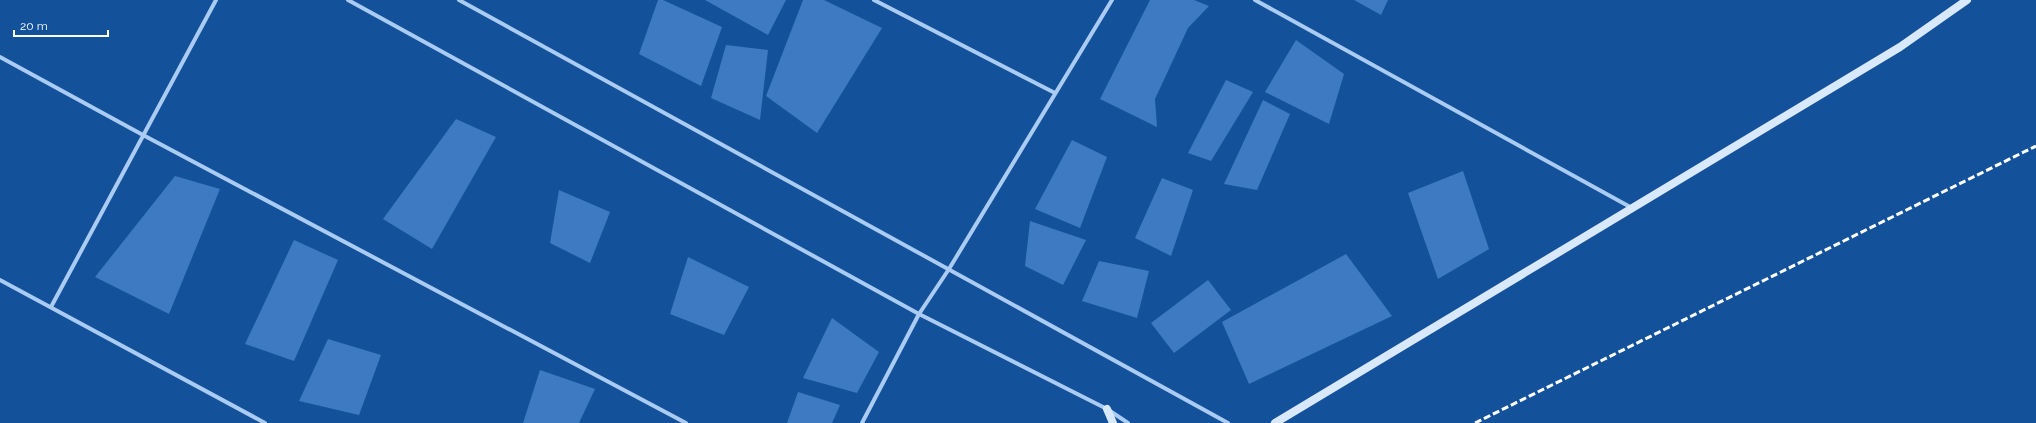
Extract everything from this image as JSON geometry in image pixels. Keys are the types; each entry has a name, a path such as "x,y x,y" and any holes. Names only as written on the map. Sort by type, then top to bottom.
{"street":[{"path":"51,307 216,0"},
{"path":"348,0 920,314 1107,409 1128,423"},
{"path":"459,0 1228,423"},
{"path":"874,0 1055,92"},
{"path":"862,423 920,314 949,269 1112,0"},
{"path":"1255,0 1632,209"},
{"path":"1275,423 1900,47 1967,0"},
{"path":"0,57 143,135 686,423"},
{"path":"0,280 265,423"},
{"path":"1107,409 1113,423"}],"building":[{"path":"658,0 663,0 722,27 701,86 639,54"},
{"path":"705,0 786,0 768,35"},
{"path":"803,0 824,0 882,28 817,133 766,96"},
{"path":"1150,0 1194,0 1209,6 1188,28 1155,99 1157,127 1100,99"},
{"path":"1354,0 1388,0 1381,15"},
{"path":"1296,40 1344,74 1329,124 1265,92"},
{"path":"726,45 768,50 760,120 711,98"},
{"path":"1226,80 1253,92 1211,161 1188,153"},
{"path":"1263,100 1290,114 1257,190 1224,184"},
{"path":"456,119 496,137 432,249 383,219"},
{"path":"1072,140 1107,157 1080,228 1035,209"},
{"path":"1463,171 1489,249 1438,279 1408,193"},
{"path":"175,176 220,189 169,314 95,277"},
{"path":"1162,178 1193,190 1171,256 1135,238"},
{"path":"559,190 610,212 590,263 550,243"},
{"path":"1030,221 1086,240 1063,285 1025,266"},
{"path":"294,240 338,260 294,361 245,344"},
{"path":"1346,254 1392,316 1249,384 1222,322"},
{"path":"688,257 749,287 724,335 670,314"},
{"path":"1099,261 1149,271 1137,318 1082,301"},
{"path":"1208,280 1231,310 1174,353 1151,323"},
{"path":"832,318 879,352 857,393 803,378"},
{"path":"328,339 381,355 359,415 299,401"},
{"path":"540,370 595,389 579,423 523,423"},
{"path":"798,392 840,405 832,423 787,423"}],"railway":[{"path":"1475,423 2036,146"}]}
